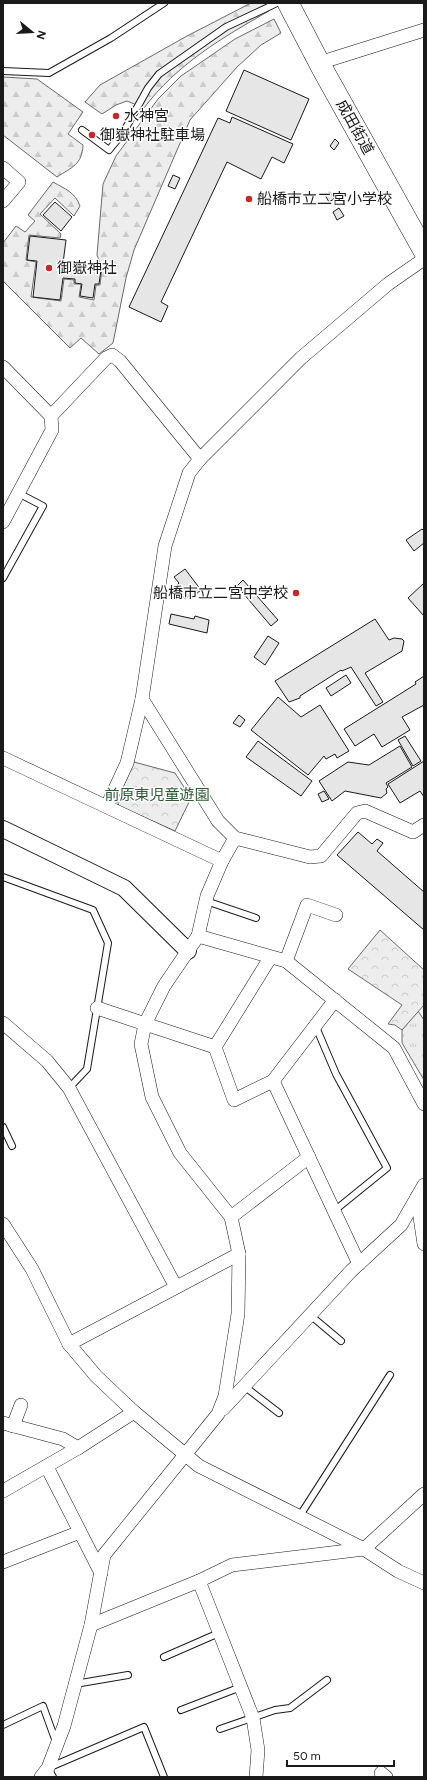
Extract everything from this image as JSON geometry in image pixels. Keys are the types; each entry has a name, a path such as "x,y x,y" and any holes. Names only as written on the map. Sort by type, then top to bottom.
{"highway":[{"name":"成田街道","path":"288,3 319,63 422,242"}],"street":[{"path":"319,63 424,30"},
{"path":"3,168 18,182 3,201"},
{"path":"106,806 127,764 142,699 166,546 189,473 200,459 302,358 388,284 424,259"},
{"path":"51,416 106,358 112,354 120,361 200,459"},
{"path":"3,368 51,416 52,430 3,522"},
{"path":"142,699 218,821 235,838 310,857 321,856 357,813 365,811 413,832 424,825"},
{"path":"3,758 222,860"},
{"path":"3,829 124,888 188,951"},
{"path":"218,1414 226,1396 238,1314 239,1254 231,1217 180,1153 152,1097 141,1044 144,1024 164,986 198,936 206,901 222,860 235,838"},
{"path":"286,961 308,905 336,915"},
{"path":"198,936 270,958 286,961 394,1048 424,1104"},
{"path":"214,1047 270,958"},
{"path":"214,1047 234,1100 273,1081 316,1027 335,1000"},
{"path":"97,1008 214,1047"},
{"path":"3,1023 48,1061 69,1088 176,1287"},
{"path":"273,1081 359,1264"},
{"path":"231,1217 309,1158"},
{"path":"48,1774 91,1625 104,1555 218,1414 359,1264 401,1225 424,1185"},
{"path":"417,1197 424,1244"},
{"path":"5,1233 32,1269 69,1344 96,1376 134,1412 186,1453 199,1466 364,1550 398,1571 424,1583"},
{"path":"69,1344 239,1254"},
{"path":"21,1406 8,1424 63,1439 78,1448"},
{"path":"3,1491 47,1467 134,1412"},
{"path":"47,1467 101,1572"},
{"path":"91,1625 199,1581 232,1565 364,1550 424,1494"},
{"path":"3,1562 80,1532"},
{"path":"199,1581 253,1718 258,1750 256,1777"}],"lane":[{"path":"3,71 49,73 111,38 164,3"},
{"path":"82,130 109,150 123,133 148,88 159,74 226,27 277,3"},
{"path":"3,578 43,506 18,493"},
{"path":"3,877 92,910 108,942 87,1070 69,1088"},
{"path":"206,901 256,918"},
{"path":"316,1027 336,1074 387,1168 334,1211"},
{"path":"3,1127 12,1146"},
{"path":"310,1315 341,1341"},
{"path":"299,1517 390,1375"},
{"path":"244,1386 279,1413"},
{"path":"164,1657 220,1633"},
{"path":"75,1684 128,1675"},
{"path":"220,1729 275,1710 290,1708 327,1680"},
{"path":"181,1710 241,1687"},
{"path":"3,1725 43,1706 57,1746"},
{"path":"48,1774 144,1727 164,1777"}],"green space":[{"path":"251,3 265,3 269,11 235,31 185,65 144,108 127,101 116,105 102,114 85,102 100,85 187,36"},
{"path":"274,19 281,33 261,45 237,67 190,120 134,250 126,278 113,343 99,354 81,338 70,348 3,281 3,243 16,226 25,232 35,221 28,215 53,182 65,189 75,197 80,206 74,216 55,198 40,214 61,234 60,238 29,235 26,260 36,262 31,297 61,301 64,279 74,280 74,284 81,284 79,297 94,300 96,285 100,285 102,268 97,255 103,184 116,156 158,99 181,76 235,39"},
{"path":"3,77 37,79 83,112 68,134 83,145 81,157 72,168 57,177 3,135"},
{"name":"前原東児童遊園","path":"134,762 175,773 191,798 175,831 119,806 117,800"},
{"path":"380,930 424,970 424,1005 402,1030 395,1025 388,1024 402,1005 348,969"},
{"path":"418,1011 424,1020 424,1080 402,1043 402,1030"}],"building":[{"path":"244,70 309,99 291,140 226,111"},
{"path":"232,117 293,144 284,163 272,157 261,179 227,162 161,302 168,306 161,322 129,307 218,118 230,123"},
{"path":"335,139 339,143 334,150 330,146"},
{"path":"173,175 180,178 175,189 168,186"},
{"path":"330,192 334,199 329,202 325,195"},
{"path":"55,202 72,217 61,231 43,215"},
{"path":"339,208 344,216 337,220 333,212"},
{"name":"御嶽神社","path":"30,236 66,240 62,271 79,273 80,267 101,270 99,284 95,284 93,298 80,296 82,284 75,283 75,279 63,278 60,300 33,297 37,261 27,260"},
{"path":"422,529 424,531 424,543 414,551 406,540"},
{"path":"185,569 201,590 191,598 189,596 185,599 175,587 179,583 174,577"},
{"path":"243,580 278,620 271,626 237,586"},
{"path":"424,583 424,616 408,598"},
{"path":"171,614 194,619 195,616 209,620 207,633 169,624"},
{"path":"375,619 389,640 394,638 402,639 404,641 402,651 365,673 383,702 376,706 351,667 342,671 341,670 300,696 300,698 289,702 275,681"},
{"path":"268,636 279,643 265,665 254,657"},
{"path":"346,675 351,683 331,696 326,688"},
{"path":"424,676 424,705 402,717 410,730 382,747 374,734 355,746 344,729 416,684 415,682"},
{"path":"278,697 301,717 320,705 349,751 337,758 335,754 326,759 324,756 308,775 251,730"},
{"path":"239,715 245,720 240,727 233,723"},
{"path":"405,736 421,761 413,766 398,740"},
{"path":"258,741 312,781 301,796 246,757"},
{"path":"400,746 412,767 386,783 388,787 386,789 387,793 381,798 345,791 332,801 319,781 348,762 369,765"},
{"path":"424,761 424,797 420,791 400,803 388,784"},
{"path":"324,791 329,799 322,802 318,794"},
{"path":"358,832 372,844 377,839 383,843 377,851 424,892 424,930 337,855"}],"place":[{"name":"水神宮","path":"116,116"},
{"name":"御嶽神社駐車場","path":"92,135"},
{"name":"船橋市立二宮小学校","path":"249,199"},
{"name":"御嶽神社","path":"49,268"},
{"name":"船橋市立二宮中学校","path":"296,593"}]}
